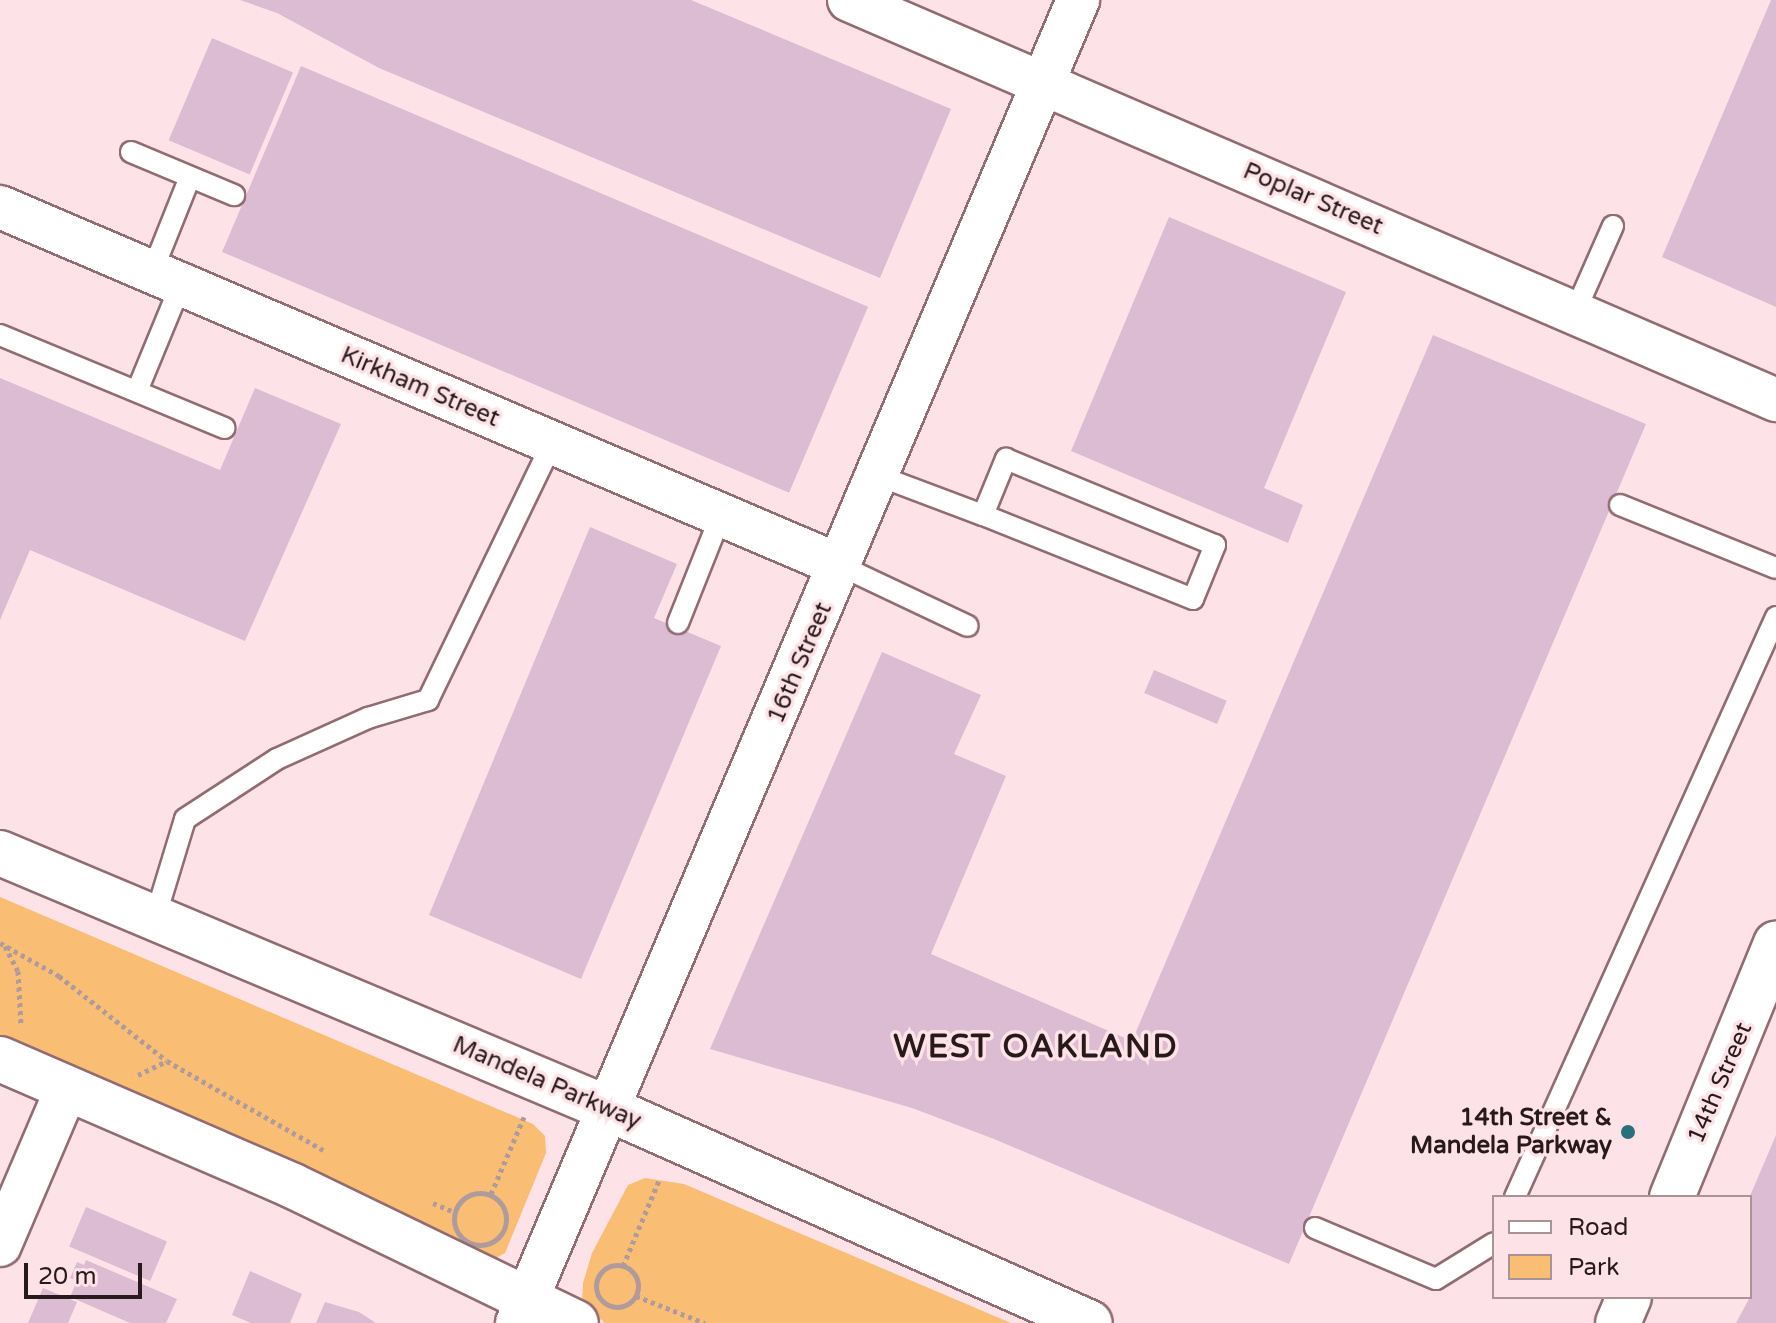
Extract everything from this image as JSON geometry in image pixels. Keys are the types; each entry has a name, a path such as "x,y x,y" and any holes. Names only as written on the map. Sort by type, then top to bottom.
{"main road":[{"name":"Mandela Parkway","path":"0,853 676,1137 1090,1323"},
{"name":"14th Street","path":"1673,1195 1774,960"},
{"path":"10,1044 67,1088 293,1186 522,1311 576,1323"}],"street":[{"name":"Poplar Street","path":"849,0 1776,400"},
{"name":"16th Street","path":"522,1311 841,566 1078,0"},
{"name":"Kirkham Street","path":"0,207 841,566"},
{"path":"0,1245 67,1088"}],"lane":[{"path":"131,152 234,195"},
{"path":"137,391 190,177"},
{"path":"1575,312 1613,226"},
{"path":"0,335 225,428"},
{"path":"155,918 185,819 277,759 368,718 428,700 552,443"},
{"path":"879,476 1193,599 1215,545 1006,459 983,515"},
{"path":"1620,505 1776,568"},
{"path":"678,623 721,515"},
{"path":"841,566 968,626"},
{"path":"1516,1195 1768,657 1776,617"},
{"path":"1315,1228 1436,1279 1492,1245"}],"path":[{"path":"2,944 18,971 10,1044"},
{"path":"2,944 59,976 167,1061 328,1153"},
{"path":"124,1084 167,1061"},
{"path":"491,1194 544,1082"},
{"path":"623,1266 676,1137"},
{"path":"472,1193 491,1194 501,1202 506,1222 489,1244 473,1244 460,1237 454,1212 472,1193"},
{"path":"425,1200 454,1212"},
{"path":"636,1296 636,1275 623,1266 607,1267 599,1275 597,1292 615,1307 636,1296 705,1323"}],"green space":[{"path":"0,897 533,1124 545,1136 546,1153 505,1253 485,1264 0,1038"},
{"path":"645,1178 684,1184 1011,1323 605,1323 582,1303 583,1283 592,1253 628,1185"}],"building":[{"path":"240,0 691,0 951,109 880,278 379,68 277,13"},
{"path":"1771,0 1776,0 1776,307 1662,257"},
{"path":"212,38 293,72 250,175 169,140"},
{"path":"301,66 868,307 789,493 222,252"},
{"path":"1169,217 1346,292 1264,488 1303,505 1288,543 1071,451"},
{"path":"1433,335 1646,424 1289,1264 994,1139 912,1108 710,1049 882,652 981,695 954,754 1006,776 931,954 1132,1041"},
{"path":"0,378 220,470 255,388 341,424 245,641 30,550 0,620"},
{"path":"590,527 677,564 654,618 721,646 581,979 429,915"},
{"path":"1154,670 1227,701 1217,724 1144,693"},
{"path":"1776,1135 1776,1323 1736,1323 1749,1299 1752,1299 1750,1195"},
{"path":"86,1207 167,1241 150,1281 69,1247"},
{"path":"86,1260 177,1299 166,1323 130,1323 70,1297 77,1281 70,1278 77,1262 84,1265"},
{"path":"250,1271 302,1294 290,1323 251,1323 232,1315"},
{"path":"43,1288 77,1302 68,1323 28,1323"},
{"path":"325,1302 359,1312 376,1323 316,1323"}],"place":[{"name":"14th Street & Mandela Parkway","path":"1628,1132"}],"district":[{"name":"WEST OAKLAND","path":"1036,1047"}]}
